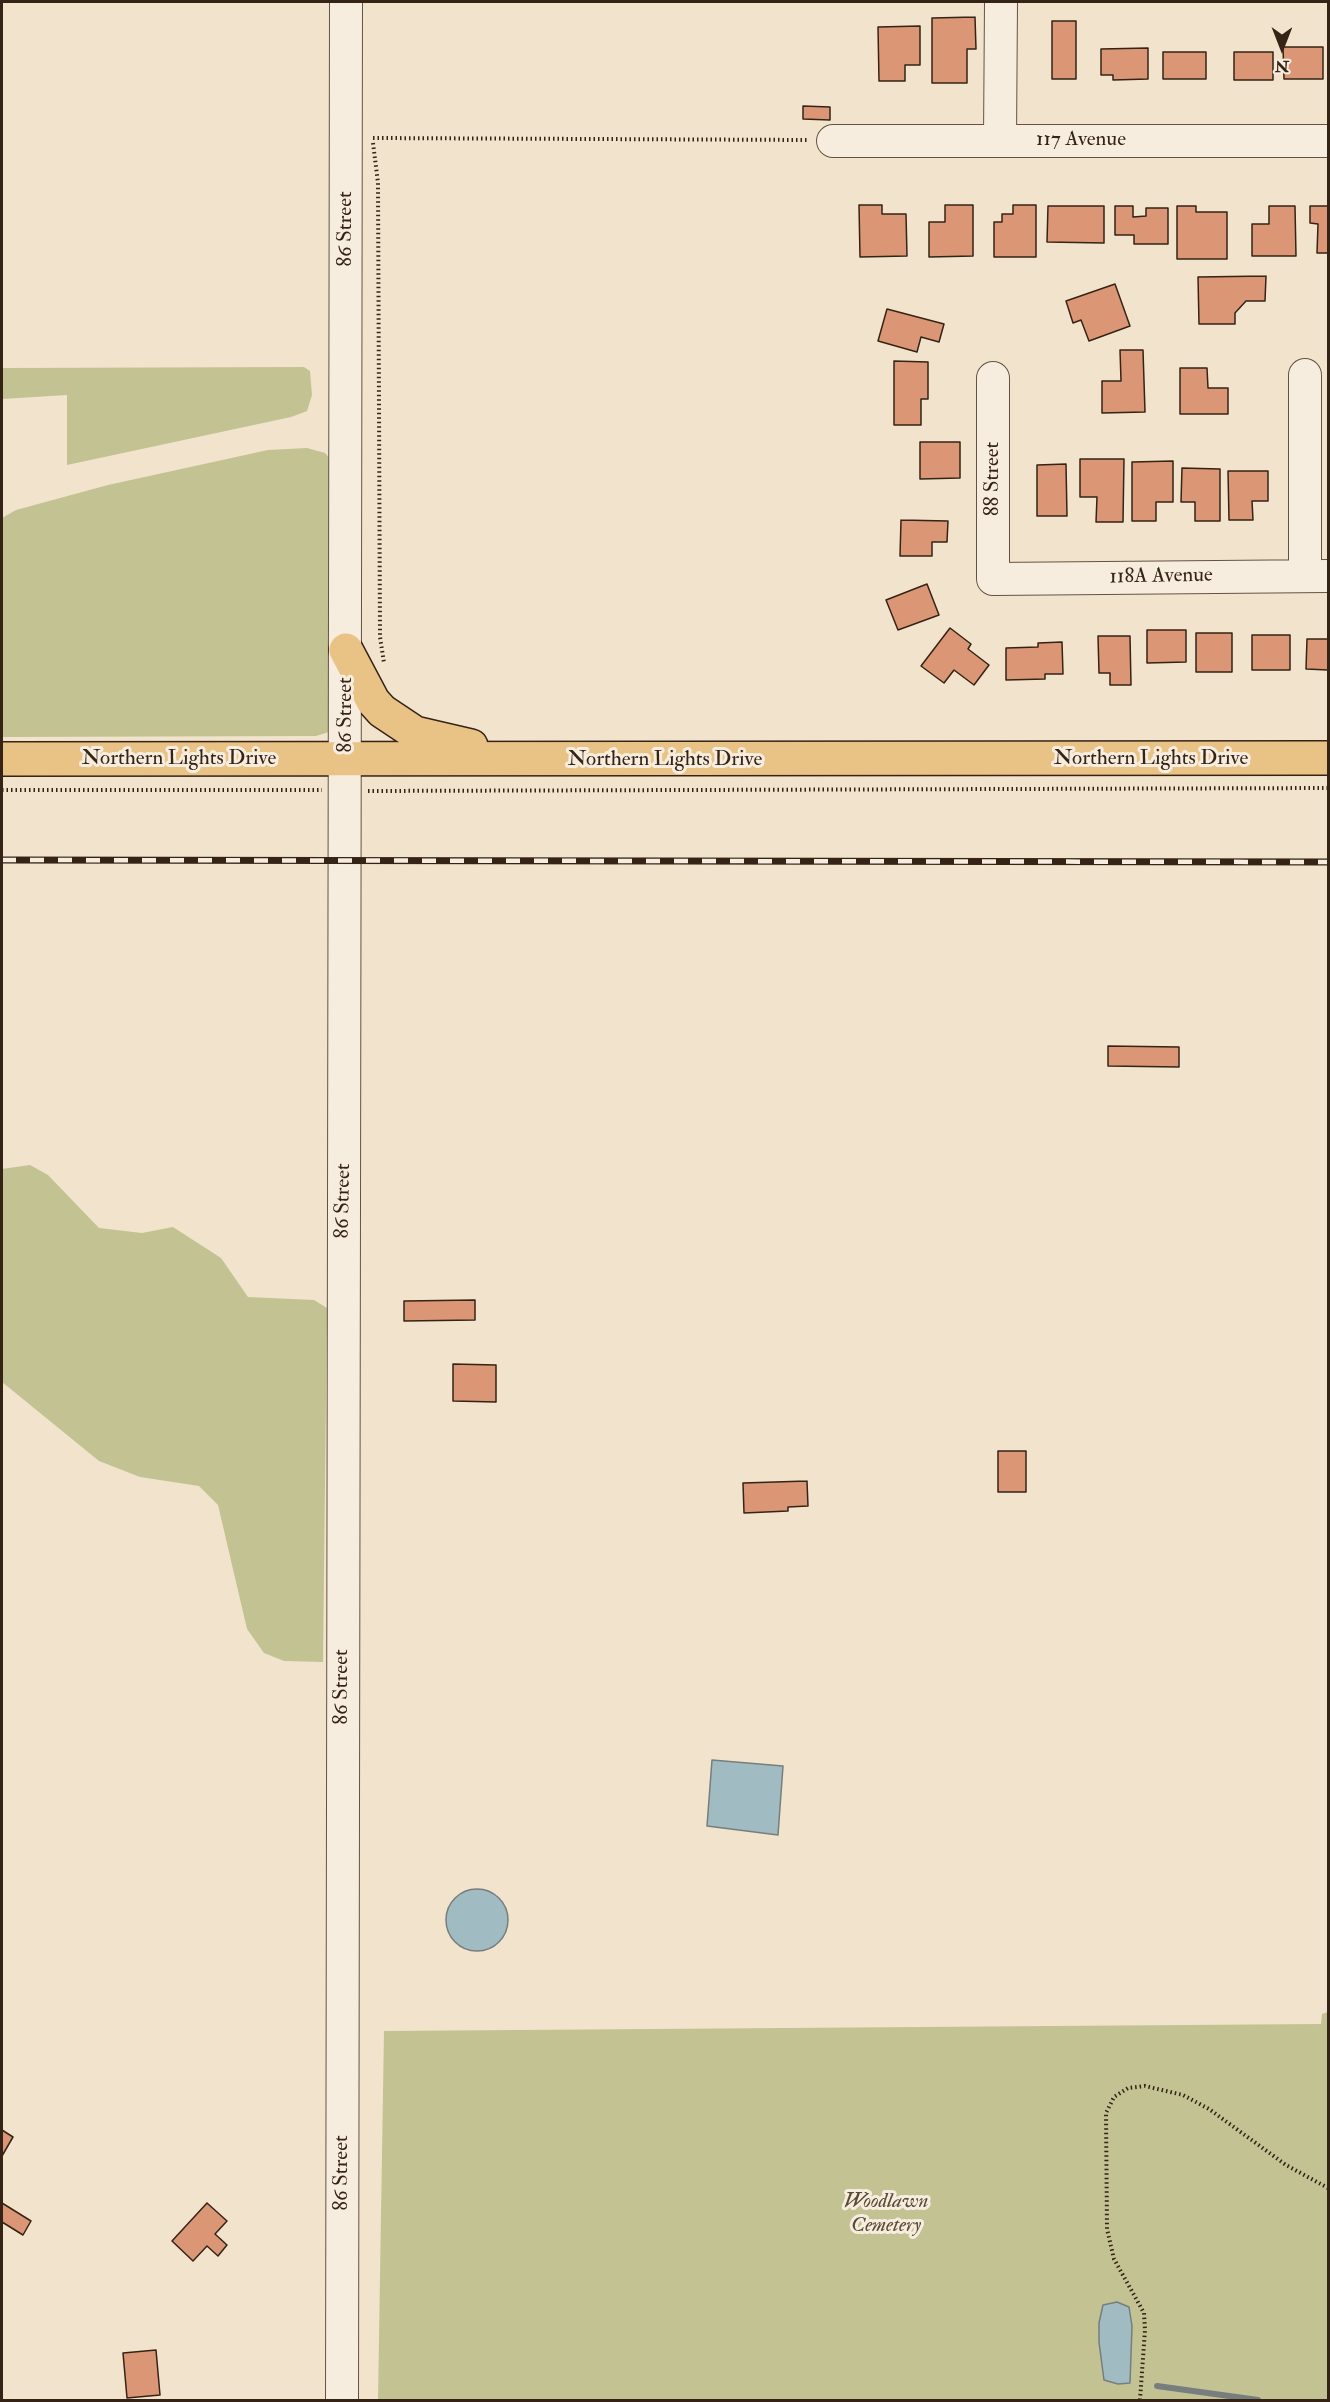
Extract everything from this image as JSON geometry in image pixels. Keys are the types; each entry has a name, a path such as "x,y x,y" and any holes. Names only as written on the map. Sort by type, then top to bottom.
{"main road":[{"path":"346,650 373,701 401,725 415,733 528,760"},
{"name":"Northern Lights Drive","path":"2,759 346,774 528,760 1329,758"}],"street":[{"name":"86 Street","path":"342,2400 346,2"},
{"path":"1000,2 1000,140"},
{"name":"117 Avenue","path":"834,141 1329,141"},
{"path":"1305,375 1317,576"},
{"name":"88 Street","path":"993,378 993,579"},
{"name":"118A Avenue","path":"993,579 1317,576"}],"path":[{"path":"372,127 378,183 380,637 387,673"},
{"path":"373,138 834,141"},
{"path":"2,790 346,774 1329,788"},
{"path":"1140,2400 1144,2313 1114,2259 1107,2229 1106,2113 1114,2097 1128,2088 1145,2086 1183,2095 1209,2109 1286,2165 1329,2188"}],"green space":[{"path":"304,367 310,371 312,395 307,411 291,417 67,465 67,395 2,399 2,368"},
{"path":"307,448 325,453 338,468 337,725 329,732 316,736 2,737 2,518 16,510 108,485 268,450"},
{"path":"30,1165 48,1175 99,1228 142,1233 173,1227 221,1258 248,1297 314,1300 327,1308 323,1662 284,1661 264,1653 247,1629 218,1505 199,1486 140,1477 99,1461 2,1382 2,1169"},
{"name":"Woodlawn Cemetery","path":"1328,2012 1328,2400 378,2400 384,2031 1321,2024 1322,2014"}],"water":[{"path":"712,1760 783,1766 778,1835 707,1826"},
{"path":"477,1889 489,1891 499,1898 506,1908 508,1920 506,1932 499,1942 489,1949 477,1951 465,1949 455,1942 448,1932 446,1920 448,1908 455,1898 465,1891"},
{"path":"1117,2302 1129,2307 1132,2326 1130,2383 1118,2384 1104,2380 1099,2323 1103,2305"}],"building":[{"path":"975,17 976,49 967,49 967,83 932,83 932,18"},
{"path":"1052,21 1076,21 1076,79 1052,79"},
{"path":"920,26 920,65 905,65 905,81 879,81 878,27"},
{"path":"1283,47 1323,47 1323,79 1284,79"},
{"path":"1148,48 1148,79 1113,80 1113,75 1101,75 1101,49"},
{"path":"1163,52 1206,52 1206,79 1163,79"},
{"path":"1234,52 1273,52 1273,80 1234,80"},
{"path":"803,106 830,107 830,120 803,119"},
{"path":"859,205 882,205 882,214 906,214 907,256 860,257"},
{"path":"945,205 973,205 973,256 929,257 929,222 945,222"},
{"path":"1013,205 1036,205 1036,257 994,257 994,222 1002,222 1002,214 1013,214"},
{"path":"1048,206 1104,206 1104,243 1047,242"},
{"path":"1115,206 1133,206 1133,217 1146,216 1146,208 1168,208 1168,244 1134,244 1134,235 1115,235"},
{"path":"1177,206 1196,206 1196,212 1227,212 1227,259 1177,259"},
{"path":"1269,206 1295,206 1296,256 1252,256 1252,224 1269,224"},
{"path":"1310,206 1328,206 1328,253 1317,253 1318,224 1310,223"},
{"path":"1266,276 1265,301 1246,301 1235,313 1235,324 1199,324 1198,277"},
{"path":"1115,284 1130,326 1089,341 1081,320 1073,323 1066,301"},
{"path":"887,309 944,324 939,342 921,337 917,352 878,341"},
{"path":"1120,350 1143,350 1145,412 1102,413 1102,381 1121,381"},
{"path":"894,361 928,362 928,399 921,399 921,425 894,425"},
{"path":"1180,368 1207,368 1208,388 1228,388 1228,414 1180,414"},
{"path":"920,442 960,442 960,478 920,479"},
{"path":"1080,459 1124,459 1123,522 1096,522 1097,497 1080,497"},
{"path":"1173,461 1173,502 1156,502 1156,521 1132,521 1132,462"},
{"path":"1066,464 1067,516 1037,516 1037,465"},
{"path":"1182,468 1220,469 1220,521 1195,521 1195,502 1181,502"},
{"path":"1228,471 1268,471 1268,501 1252,501 1253,520 1229,520"},
{"path":"901,520 948,521 947,542 932,542 932,556 900,556"},
{"path":"927,584 939,615 898,630 886,600"},
{"path":"950,628 971,644 968,649 989,665 974,685 954,670 944,683 921,666"},
{"path":"1147,630 1186,630 1186,662 1147,663"},
{"path":"1196,633 1232,633 1232,672 1196,672"},
{"path":"1252,635 1290,635 1290,670 1252,670"},
{"path":"1098,636 1130,636 1131,685 1110,685 1110,673 1099,673"},
{"path":"1307,639 1328,639 1328,670 1306,669"},
{"path":"1062,642 1063,674 1045,674 1045,679 1006,680 1006,648 1038,647 1038,643"},
{"path":"1108,1046 1179,1047 1179,1067 1108,1066"},
{"path":"475,1300 475,1320 404,1321 404,1301"},
{"path":"453,1364 496,1365 496,1402 453,1401"},
{"path":"998,1451 1026,1451 1026,1492 998,1492"},
{"path":"807,1481 808,1506 788,1507 788,1511 744,1513 743,1483"},
{"path":"2,2130 13,2137 2,2156"},
{"path":"2,2203 31,2221 23,2235 2,2222"},
{"path":"207,2203 227,2221 215,2234 227,2245 218,2256 207,2246 193,2261 172,2241"},
{"path":"156,2350 160,2395 127,2398 123,2353"}],"waterway":[{"path":"1157,2386 1258,2400"}],"railway":[{"path":"2,860 1328,862"}]}
